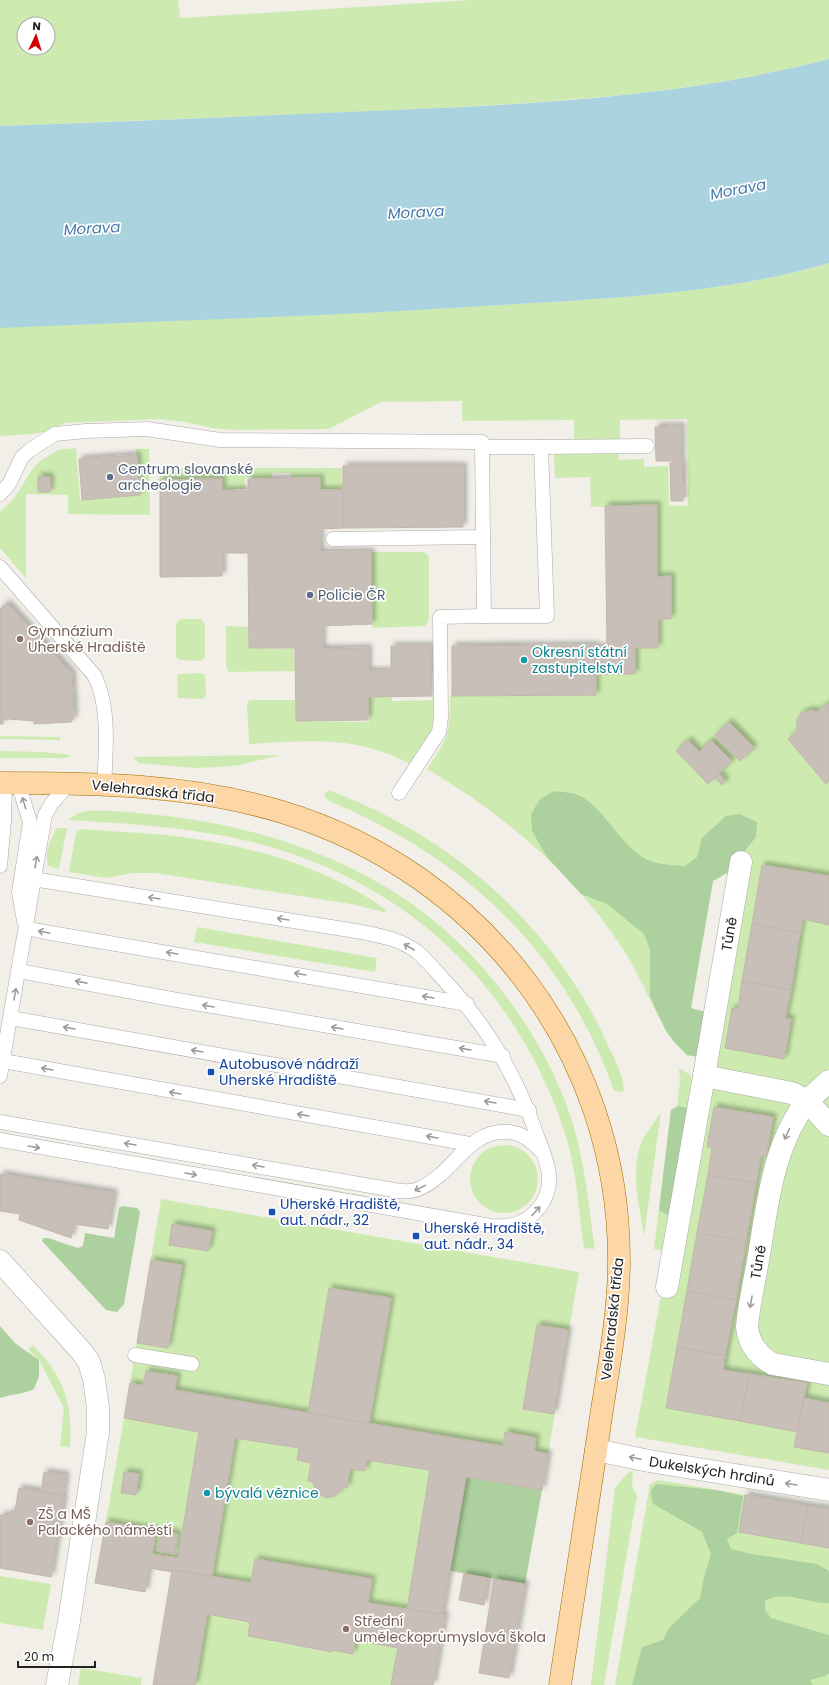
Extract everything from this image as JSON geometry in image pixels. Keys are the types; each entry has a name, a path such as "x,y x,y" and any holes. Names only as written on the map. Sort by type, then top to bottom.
{"main road":[{"name":"Velehradská třída","path":"8,783 104,785 171,790 225,798 280,811 313,822 389,858 422,879 454,903 489,937 520,972 544,1006 578,1068 602,1137 612,1189 618,1238 618,1295 560,1685"}],"street":[{"name":"Tůně","path":"667,1287 741,862"},
{"path":"704,1076 792,1093 807,1101 829,1125"},
{"name":"Tůně","path":"829,1081 807,1101 795,1119 783,1143 772,1178 748,1327 753,1347 773,1364 829,1374"},
{"path":"0,1261 82,1352 89,1362 97,1395 98,1432 57,1685"},
{"name":"Dukelských hrdinů","path":"596,1450 649,1461 829,1490"}],"lane":[{"path":"0,494 10,484 22,457 55,434 86,431 147,429 220,440 482,442 484,616"},
{"path":"482,447 647,446"},
{"path":"399,793 439,732 441,717 440,617 547,616 541,447"},
{"path":"333,539 483,537"},
{"path":"0,567 35,605 94,674 102,701 104,717 106,748 104,785"},
{"path":"0,866 8,783"},
{"path":"8,783 30,822 19,892 26,928"},
{"path":"0,1076 45,815 52,803 69,784"},
{"path":"0,1140 491,1226 512,1226 522,1222 536,1212 546,1197 549,1184 548,1171 529,1110 503,1056 467,1004 416,951 390,938 355,931 33,879"},
{"path":"26,928 291,972 467,1004"},
{"path":"19,971 177,1000 503,1056"},
{"path":"11,1018 529,1110"},
{"path":"3,1061 470,1144"},
{"path":"3,1121 400,1191 422,1188 451,1165 470,1144 487,1134 511,1132 530,1141 543,1154"},
{"path":"135,1355 192,1364"}],"green space":[{"path":"0,0 178,0 180,18 471,0 829,0 829,59 776,72 669,90 614,96 560,101 347,112 0,126"},
{"path":"829,263 829,1470 635,1437 669,1252 654,1249 671,1110 677,1106 680,1081 679,1068 689,1074 694,1083 742,854 727,873 713,881 691,1008 687,1055 668,1032 660,1019 625,952 584,897 561,872 511,827 484,806 427,769 444,743 448,727 450,696 596,695 595,674 635,674 635,648 658,648 658,619 671,618 671,576 657,576 657,505 591,507 590,477 555,478 554,454 618,452 619,460 644,459 644,467 668,466 669,505 664,505 688,506 687,419 620,420 620,440 574,440 574,420 462,421 462,401 381,402 329,429 234,430 211,428 185,422 159,419 65,423 49,431 33,434 0,436 0,327 377,312 626,297 749,282"},
{"path":"76,448 80,500 140,495 136,449 149,449 150,515 68,514 68,495 26,494 26,578 0,548 0,512 15,497 31,471 40,461 58,450"},
{"path":"176,468 342,468 343,490 318,489 318,477 291,478 291,473 272,473 272,478 245,478 245,489 220,489 219,479 157,480 165,470"},
{"path":"371,552 424,552 429,556 429,619 425,626 372,628"},
{"path":"180,619 201,619 205,624 205,657 201,661 180,660 176,657 176,624"},
{"path":"226,626 248,627 249,648 294,649 295,671 228,672 226,664"},
{"path":"201,673 205,675 206,696 203,699 178,698 177,676 179,674"},
{"path":"368,697 392,697 392,701 432,700 432,697 435,697 432,734 411,764 370,748 350,744 312,741 249,744 247,703 250,700 295,700 296,721 369,722"},
{"path":"0,736 60,737 60,740 0,739"},
{"path":"0,751 43,752 71,755 67,758 0,758"},
{"path":"281,755 239,765 195,768 139,763 133,757"},
{"path":"329,790 378,811 424,837 453,856 506,901 531,927 553,954 574,983 592,1012 621,1075 624,1087 623,1092 614,1091 593,1040 567,994 537,952 503,914 464,880 422,849 376,823 327,800 324,794"},
{"path":"554,791 576,794 587,800 630,847 648,860 662,864 685,866 697,857 702,838 726,816 740,814 757,822 756,837 727,873 713,881 691,1008 705,1012 697,1057 687,1055 675,1043 666,1031 650,997 650,950 644,934 607,904 581,894 547,857 532,831 531,814 540,799"},
{"path":"88,811 118,811 167,816 221,825 273,838 322,855 368,877 412,904 452,937 489,975 522,1019 553,1072 567,1106 578,1141 585,1177 595,1249 584,1248 575,1176 569,1147 565,1133 541,1073 510,1019 473,972 430,930 381,896 328,868 270,847 190,830 68,820 78,813"},
{"path":"57,828 67,828 59,869 48,866 47,861 48,846"},
{"path":"82,829 167,835 225,844 253,851 310,868 362,894 386,910 384,912 351,904 155,873 133,873 106,878 69,872 76,832"},
{"path":"197,927 377,958 375,972 194,942"},
{"path":"678,1106 689,1108 669,1216 659,1210 671,1110"},
{"path":"661,1112 644,1236 638,1202 636,1166 641,1144"},
{"path":"504,1145 517,1148 528,1155 535,1166 538,1179 535,1192 528,1203 517,1210 504,1213 491,1210 480,1203 473,1192 470,1179 473,1166 480,1155 491,1148"},
{"path":"161,1199 579,1272 548,1454 130,1383"},
{"path":"122,1206 137,1208 140,1212 124,1304 117,1312 106,1310 42,1241 43,1238 48,1238 78,1248 83,1246 85,1233 114,1238 119,1208"},
{"path":"0,1326 16,1344 39,1360 39,1376 34,1389 0,1398"},
{"path":"33,1345 52,1368 64,1392 70,1417 70,1447 60,1446 64,1408 39,1360 28,1349"},
{"path":"124,1418 199,1432 178,1558 152,1554 156,1530 106,1522"},
{"path":"235,1438 299,1448 297,1460 311,1463 308,1481 313,1482 316,1492 326,1498 337,1495 343,1487 347,1488 350,1469 365,1471 367,1460 430,1470 407,1609 368,1603 372,1579 255,1559 251,1583 212,1576"},
{"path":"633,1470 632,1486 637,1496 604,1685 591,1685 615,1488 627,1474"},
{"path":"466,1477 542,1490 525,1584 450,1571"},
{"path":"658,1480 829,1509 829,1685 615,1685 650,1484"},
{"path":"656,1484 716,1490 743,1496 737,1533 727,1539 731,1549 752,1554 817,1564 829,1571 829,1603 781,1596 765,1601 765,1610 771,1618 829,1635 829,1673 825,1676 810,1680 813,1685 632,1685 642,1647 663,1640 668,1629 700,1598 704,1577 711,1554 702,1532 652,1503 651,1490"},
{"path":"0,1576 51,1584 43,1630 0,1623"},
{"path":"207,1614 250,1622 268,1641 352,1654 355,1640 398,1648 391,1685 195,1685"},
{"path":"81,1668 142,1678 141,1685 78,1685"}],"water":[{"name":"Morava","path":"829,59 829,263 749,282 626,297 377,312 0,328 0,126 448,108 558,101 667,90 722,82 775,72"}],"building":[{"path":"681,426 681,461 656,461 655,427"},
{"name":"Centrum slovanské archeologie","path":"137,455 140,495 82,500 79,459"},
{"path":"682,462 683,501 671,501 670,463"},
{"path":"343,466 463,466 463,527 343,528"},
{"path":"38,476 50,477 50,492 38,492"},
{"name":"Policie ČR","path":"320,478 320,490 343,490 343,528 320,529 320,552 371,552 372,624 322,626 322,649 368,648 368,671 391,671 391,646 431,646 432,696 368,697 368,720 296,721 295,648 249,648 248,553 222,553 222,576 160,577 160,480 222,479 222,491 248,490 248,479"},
{"path":"657,505 657,577 671,576 671,619 658,619 658,648 607,648 605,506"},
{"name":"Gymnázium Uherské Hradiště","path":"7,603 72,674 74,717 71,722 34,724 34,721 3,719 3,724 0,724 0,609"},
{"name":"Okresní státní zastupitelství","path":"595,645 596,695 452,696 452,646"},
{"path":"595,647 635,648 635,674 596,674"},
{"path":"828,703 829,781 826,784 788,739 797,731 797,719 802,713 810,710 817,712"},
{"path":"729,722 754,748 740,761 715,735"},
{"path":"688,740 699,752 711,740 732,761 708,784 676,751"},
{"path":"719,774 726,781 722,785 715,778"},
{"path":"762,865 829,876 829,925 803,919 800,933 752,924"},
{"path":"752,924 800,933 791,990 742,981"},
{"path":"742,981 791,990 785,1018 791,1019 784,1059 725,1048 732,1008 738,1009"},
{"path":"714,1107 773,1117 766,1157 761,1156 756,1183 708,1175 712,1148 707,1147"},
{"path":"0,1174 114,1193 108,1229 74,1224 71,1238 19,1220 20,1214 0,1211"},
{"path":"708,1175 756,1183 746,1241 697,1233"},
{"path":"172,1224 212,1231 208,1251 169,1245"},
{"path":"697,1233 746,1241 736,1300 687,1291"},
{"path":"151,1260 182,1265 168,1348 137,1343"},
{"path":"329,1288 391,1298 369,1424 308,1413"},
{"path":"687,1291 736,1300 725,1356 677,1347"},
{"path":"537,1325 568,1330 554,1414 523,1409"},
{"path":"677,1347 725,1356 723,1370 750,1374 740,1421 666,1408"},
{"name":"bývalá věznice","path":"146,1371 177,1376 175,1390 503,1446 505,1432 536,1438 534,1451 548,1454 542,1490 466,1477 442,1615 407,1609 430,1470 367,1460 365,1471 350,1469 347,1488 343,1487 335,1496 326,1498 316,1492 313,1482 308,1481 311,1463 297,1460 299,1448 235,1438 212,1576 149,1568 145,1592 95,1583 106,1522 156,1530 152,1554 178,1558 199,1432 124,1418 130,1383 143,1386"},
{"path":"750,1374 807,1383 797,1432 740,1421"},
{"path":"804,1398 829,1403 829,1453 794,1447"},
{"path":"44,1472 66,1475 63,1495 41,1492"},
{"path":"124,1472 139,1474 136,1495 121,1493"},
{"path":"19,1488 64,1496 51,1577 0,1568 0,1515 8,1516 10,1512 15,1511"},
{"path":"745,1495 808,1506 801,1543 739,1532"},
{"path":"808,1506 829,1509 829,1548 801,1543"},
{"path":"161,1531 178,1534 175,1554 157,1551"},
{"name":"Střední uměleckoprůmyslová škola","path":"255,1559 372,1579 368,1603 445,1615 433,1685 391,1685 398,1648 355,1640 353,1654 332,1650 332,1652 248,1636 250,1622 207,1614 195,1685 153,1685 172,1570 251,1583"},
{"path":"464,1574 488,1578 484,1605 459,1600"},
{"path":"494,1579 525,1584 509,1678 479,1673"}],"place":[{"name":"Centrum slovanské archeologie","path":"110,477"},
{"name":"Policie ČR","path":"310,595"},
{"name":"Gymnázium Uherské Hradiště","path":"20,639"},
{"name":"Okresní státní zastupitelství","path":"524,660"},
{"name":"Autobusové nádraží Uherské Hradiště","path":"211,1072"},
{"name":"Uherské Hradiště, aut. nádr., 32","path":"272,1212"},
{"name":"Uherské Hradiště, aut. nádr., 34","path":"416,1236"},
{"name":"bývalá věznice","path":"207,1493"},
{"name":"ZŠ a MŠ Palackého náměstí","path":"30,1522"},
{"name":"Střední uměleckoprůmyslová škola","path":"346,1629"}]}
